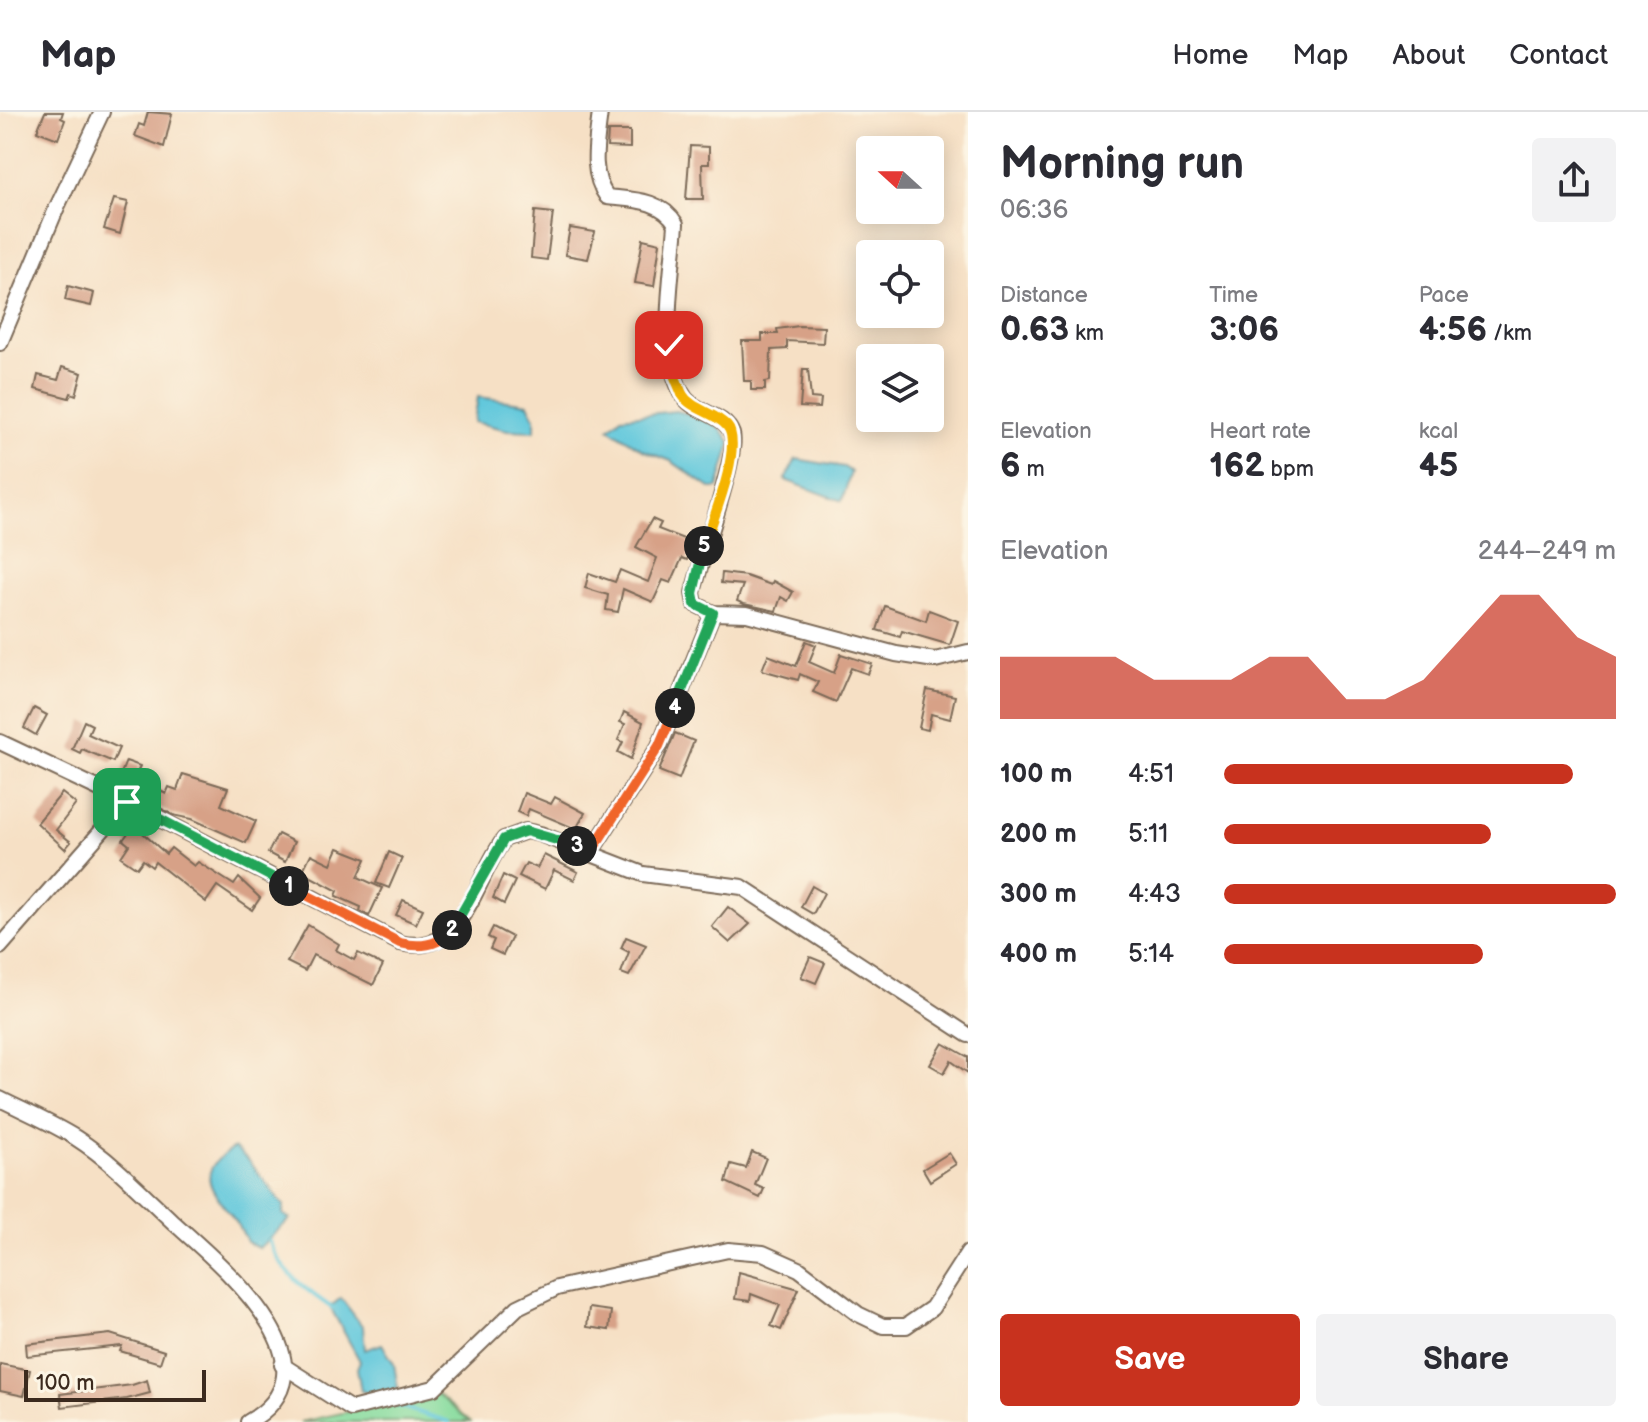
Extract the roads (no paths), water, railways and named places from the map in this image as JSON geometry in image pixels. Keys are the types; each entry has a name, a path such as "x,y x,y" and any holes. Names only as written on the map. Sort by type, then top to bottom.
{"street":[{"path":"0,343 57,207 102,112"},
{"path":"600,112 595,169 599,185 607,197 653,203 670,214 676,224 669,345 680,390 686,401 726,425 733,436 728,470 693,593 695,604 713,613 747,614 896,654 935,660 968,652"},
{"path":"591,852 659,746 713,613"},
{"path":"0,742 127,802 386,937 415,947 434,944 458,923 498,847 514,833 540,834 643,874 742,887 968,1035"},
{"path":"0,947 127,802"},
{"path":"0,1099 59,1128 95,1152 227,1272 272,1326 282,1365 277,1395 264,1411 248,1422"},
{"path":"282,1365 351,1409 434,1388 518,1307 557,1288 728,1250 763,1253 799,1269 858,1314 883,1326 906,1326 932,1308 968,1252"}],"water":[{"path":"478,397 528,404 535,418 535,431 507,430 474,422"},
{"path":"676,411 708,421 720,429 731,443 718,488 710,488 671,461 643,450 609,428 621,417"},
{"path":"796,459 844,467 851,472 842,501 785,480"},
{"path":"234,1148 248,1160 284,1206 283,1214 290,1219 259,1248 247,1242 210,1182 210,1171 218,1160"},
{"path":"341,1298 363,1327 365,1350 382,1344 394,1364 398,1389 372,1394 361,1391 357,1368 360,1361 330,1307"}],"waterway":[{"path":"269,1241 287,1271 332,1308"},
{"path":"392,1404 449,1422"}]}
